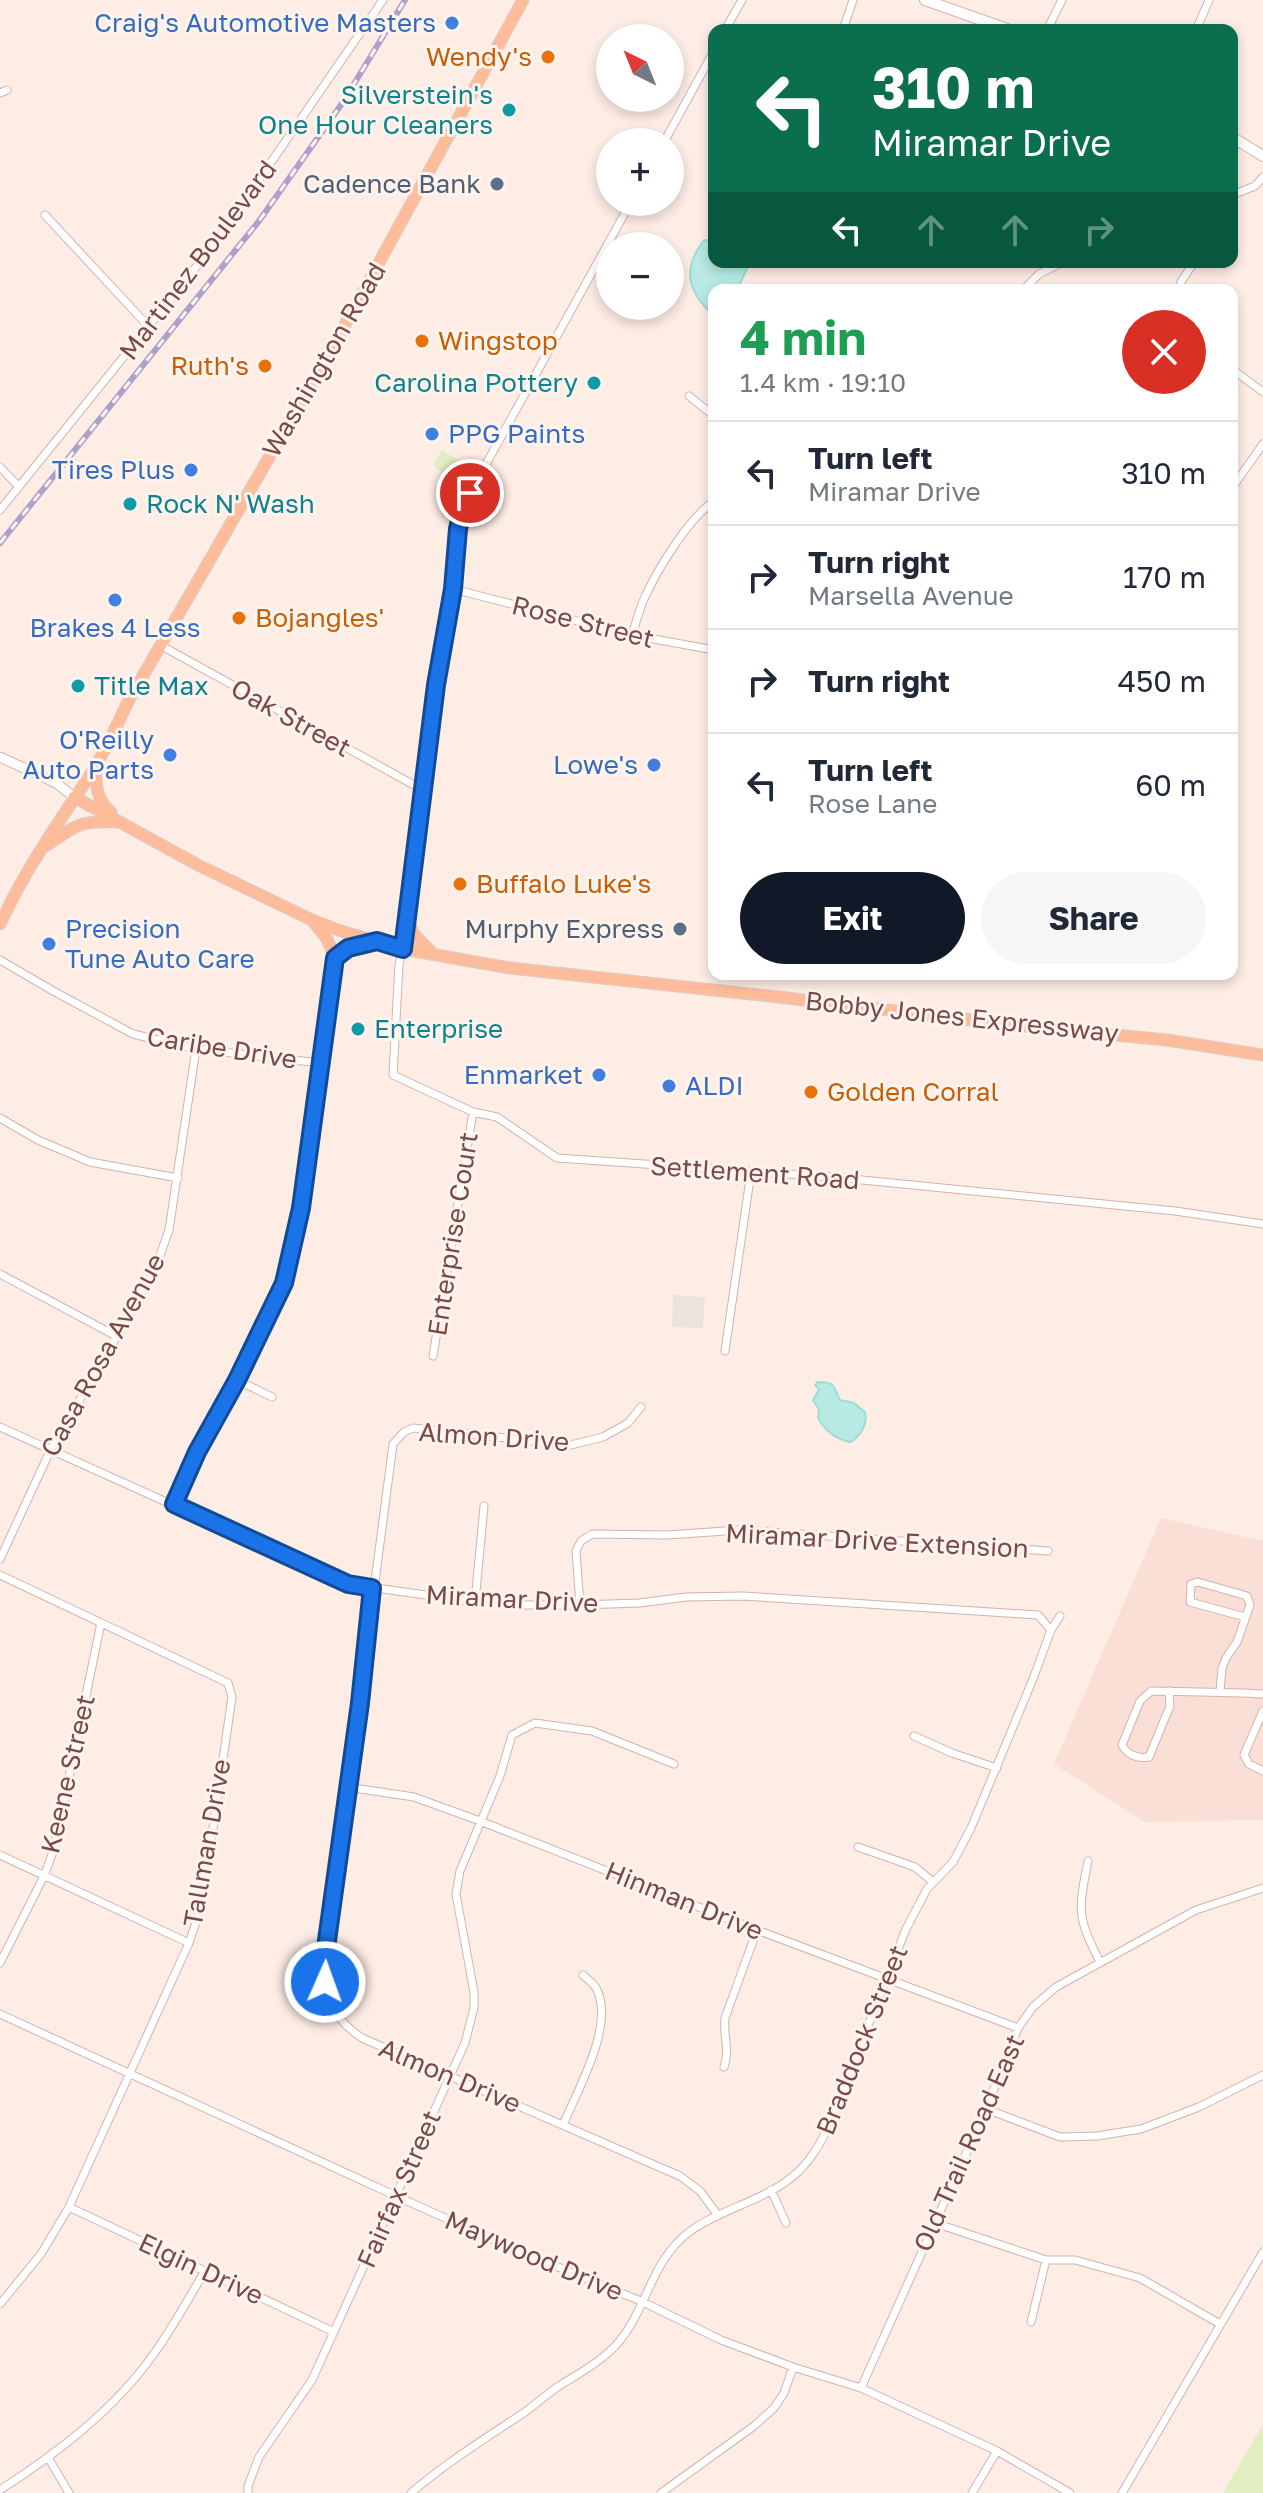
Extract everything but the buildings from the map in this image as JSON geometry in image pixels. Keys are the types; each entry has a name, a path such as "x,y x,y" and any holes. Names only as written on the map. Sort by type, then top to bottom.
{"main road":[{"name":"Washington Road","path":"0,924 42,848 96,766 129,700 331,350 523,0"},
{"path":"925,0 993,24"},
{"path":"1238,141 1263,156"},
{"path":"96,766 95,782 104,807 124,822"},
{"name":"Bobby Jones Expressway","path":"74,797 198,865 312,920 403,949 510,968 1167,1040 1263,1055"},
{"path":"42,848 88,821 124,822"},
{"path":"408,917 413,933 434,954"},
{"path":"312,920 327,939 335,958 348,948 377,941"}],"street":[{"name":"Martinez Boulevard","path":"0,510 214,245 383,0"},
{"path":"728,24 742,0"},
{"path":"845,24 853,0"},
{"path":"1050,24 1062,0"},
{"path":"1199,24 1209,0"},
{"path":"672,128 708,62"},
{"path":"1238,193 1255,186 1263,177"},
{"path":"45,215 149,327"},
{"path":"403,949 436,685 464,505 623,216"},
{"path":"1029,284 1051,268"},
{"path":"1238,373 1263,392"},
{"path":"689,396 708,411"},
{"path":"1238,479 1263,444"},
{"path":"0,467 19,487"},
{"path":"632,635 643,600 671,551 708,505"},
{"name":"Rose Street","path":"453,589 632,635 708,649"},
{"name":"Oak Street","path":"160,645 423,790"},
{"path":"0,757 56,783 74,797"},
{"name":"Settlement Road","path":"403,949 399,965 393,1075 473,1112 497,1117 557,1158 832,1177 1121,1205 1263,1224"},
{"path":"174,1504 197,1452 237,1380 284,1283 301,1208 335,958"},
{"name":"Caribe Drive","path":"0,960 133,1034 196,1049 320,1063"},
{"name":"Casa Rosa Avenue","path":"0,1559 50,1451 154,1272 169,1230 196,1049"},
{"name":"Enterprise Court","path":"433,1356 473,1112"},
{"path":"0,1118 38,1140 90,1162 178,1178"},
{"path":"725,1351 751,1172"},
{"path":"0,1274 118,1337"},
{"path":"237,1380 272,1397"},
{"name":"Almon Drive","path":"641,1407 628,1423 603,1437 571,1445 413,1428 404,1432 393,1444 324,1962 326,1994 338,2016 362,2038 680,2176 700,2191 717,2214"},
{"name":"Miramar Drive","path":"0,1427 348,1584 475,1602 580,1605 743,1596 1038,1615 1051,1630"},
{"path":"475,1602 484,1506"},
{"name":"Miramar Drive Extension","path":"580,1605 576,1551 581,1541 592,1534 667,1535 740,1530 1048,1551"},
{"name":"Tallman Drive","path":"0,1575 228,1683 232,1697 202,1904 189,1943 69,2207 41,2254 0,2304"},
{"path":"1220,1692 1222,1668 1237,1642 1250,1605 1247,1596 1198,1582 1191,1584 1190,1602 1245,1617"},
{"name":"Braddock Street","path":"411,2493 472,2445 611,2351 625,2334 643,2302 665,2254 688,2233 717,2214 771,2190 798,2172 815,2153 906,1929 927,1889 953,1862 997,1768 1051,1630 1060,1616"},
{"name":"Keene Street","path":"0,1963 44,1876 54,1849 101,1623"},
{"path":"1169,1691 1170,1706 1149,1757 1140,1758 1125,1751 1122,1745 1140,1701 1151,1691 1169,1691 1220,1692 1263,1694"},
{"path":"1263,1711 1244,1755 1249,1764 1263,1771"},
{"name":"Fairfax Street","path":"248,2493 259,2457 312,2380 465,2043 474,2008 473,1979 456,1894 460,1871 500,1776 512,1735 535,1723 592,1731 674,1764"},
{"path":"914,1736 997,1768"},
{"name":"Hinman Drive","path":"347,1787 414,1797 1018,2028"},
{"path":"858,1847 915,1867 933,1882"},
{"path":"0,1855 189,1943"},
{"path":"1088,1861 1080,1903 1081,1916 1083,1929 1100,1962"},
{"name":"Old Trail Road East","path":"861,2388 986,2109 1018,2028 1033,2007 1056,1987 1196,1910 1263,1888"},
{"path":"724,2067 728,2054 725,2018 757,1930"},
{"path":"563,2125 600,2029 598,1995 595,1986 583,1975"},
{"name":"Maywood Drive","path":"0,2014 396,2196 643,2302 721,2340 861,2388 997,2451 1070,2493"},
{"path":"986,2109 1060,2137 1097,2136 1141,2129 1199,2107 1263,2075"},
{"path":"771,2190 786,2223"},
{"name":"Elgin Drive","path":"69,2207 334,2332"},
{"path":"935,2223 1046,2260 1075,2260 1140,2278 1220,2324"},
{"path":"1122,2493 1263,2252"},
{"path":"1031,2322 1046,2260"},
{"path":"0,2490 49,2459 107,2408 153,2356 205,2271"},
{"path":"661,2493 774,2408 784,2393 793,2367"},
{"path":"972,2493 997,2451"},
{"path":"49,2459 69,2493"}],"shaded area":[{"path":"673,1295 705,1297 703,1328 672,1327"},
{"path":"1161,1518 1263,1541 1263,1820 1145,1822 1054,1764"}],"green space":[{"path":"442,450 472,469 462,487 433,465"},
{"path":"1263,2424 1263,2493 1223,2493"}],"water":[{"path":"704,240 708,240 708,268 747,268 740,284 708,284 708,310 690,279 692,260"},
{"path":"818,1382 831,1384 840,1400 854,1403 865,1412 863,1429 851,1442 832,1434 818,1418 819,1409 813,1401 819,1389 815,1385"}],"railway":[{"path":"0,543 259,221 343,102 405,0"}],"place":[{"name":"Craig's Automotive Masters","path":"452,23"},
{"name":"Wendy's","path":"548,57"},
{"name":"Silverstein's One Hour Cleaners","path":"509,110"},
{"name":"Cadence Bank","path":"497,184"},
{"name":"Wingstop","path":"422,341"},
{"name":"Ruth's","path":"265,366"},
{"name":"Carolina Pottery","path":"594,383"},
{"name":"PPG Paints","path":"432,434"},
{"name":"Tires Plus","path":"191,470"},
{"name":"Rock N' Wash","path":"130,504"},
{"name":"Brakes 4 Less","path":"115,600"},
{"name":"Bojangles'","path":"239,618"},
{"name":"Title Max","path":"78,686"},
{"name":"O'Reilly Auto Parts","path":"170,755"},
{"name":"Lowe's","path":"654,765"},
{"name":"Buffalo Luke's","path":"460,884"},
{"name":"Murphy Express","path":"680,929"},
{"name":"Precision Tune Auto Care","path":"49,944"},
{"name":"Enterprise","path":"358,1029"},
{"name":"Enmarket","path":"599,1075"},
{"name":"ALDI","path":"669,1086"},
{"name":"Golden Corral","path":"811,1092"}],"route":[{"path":"325,1982 324,1962 360,1703 372,1588 348,1584 174,1504 197,1452 237,1380 284,1283 301,1208 335,958 348,948 377,941 403,949 436,685 453,589 458,529 470,493"}]}
